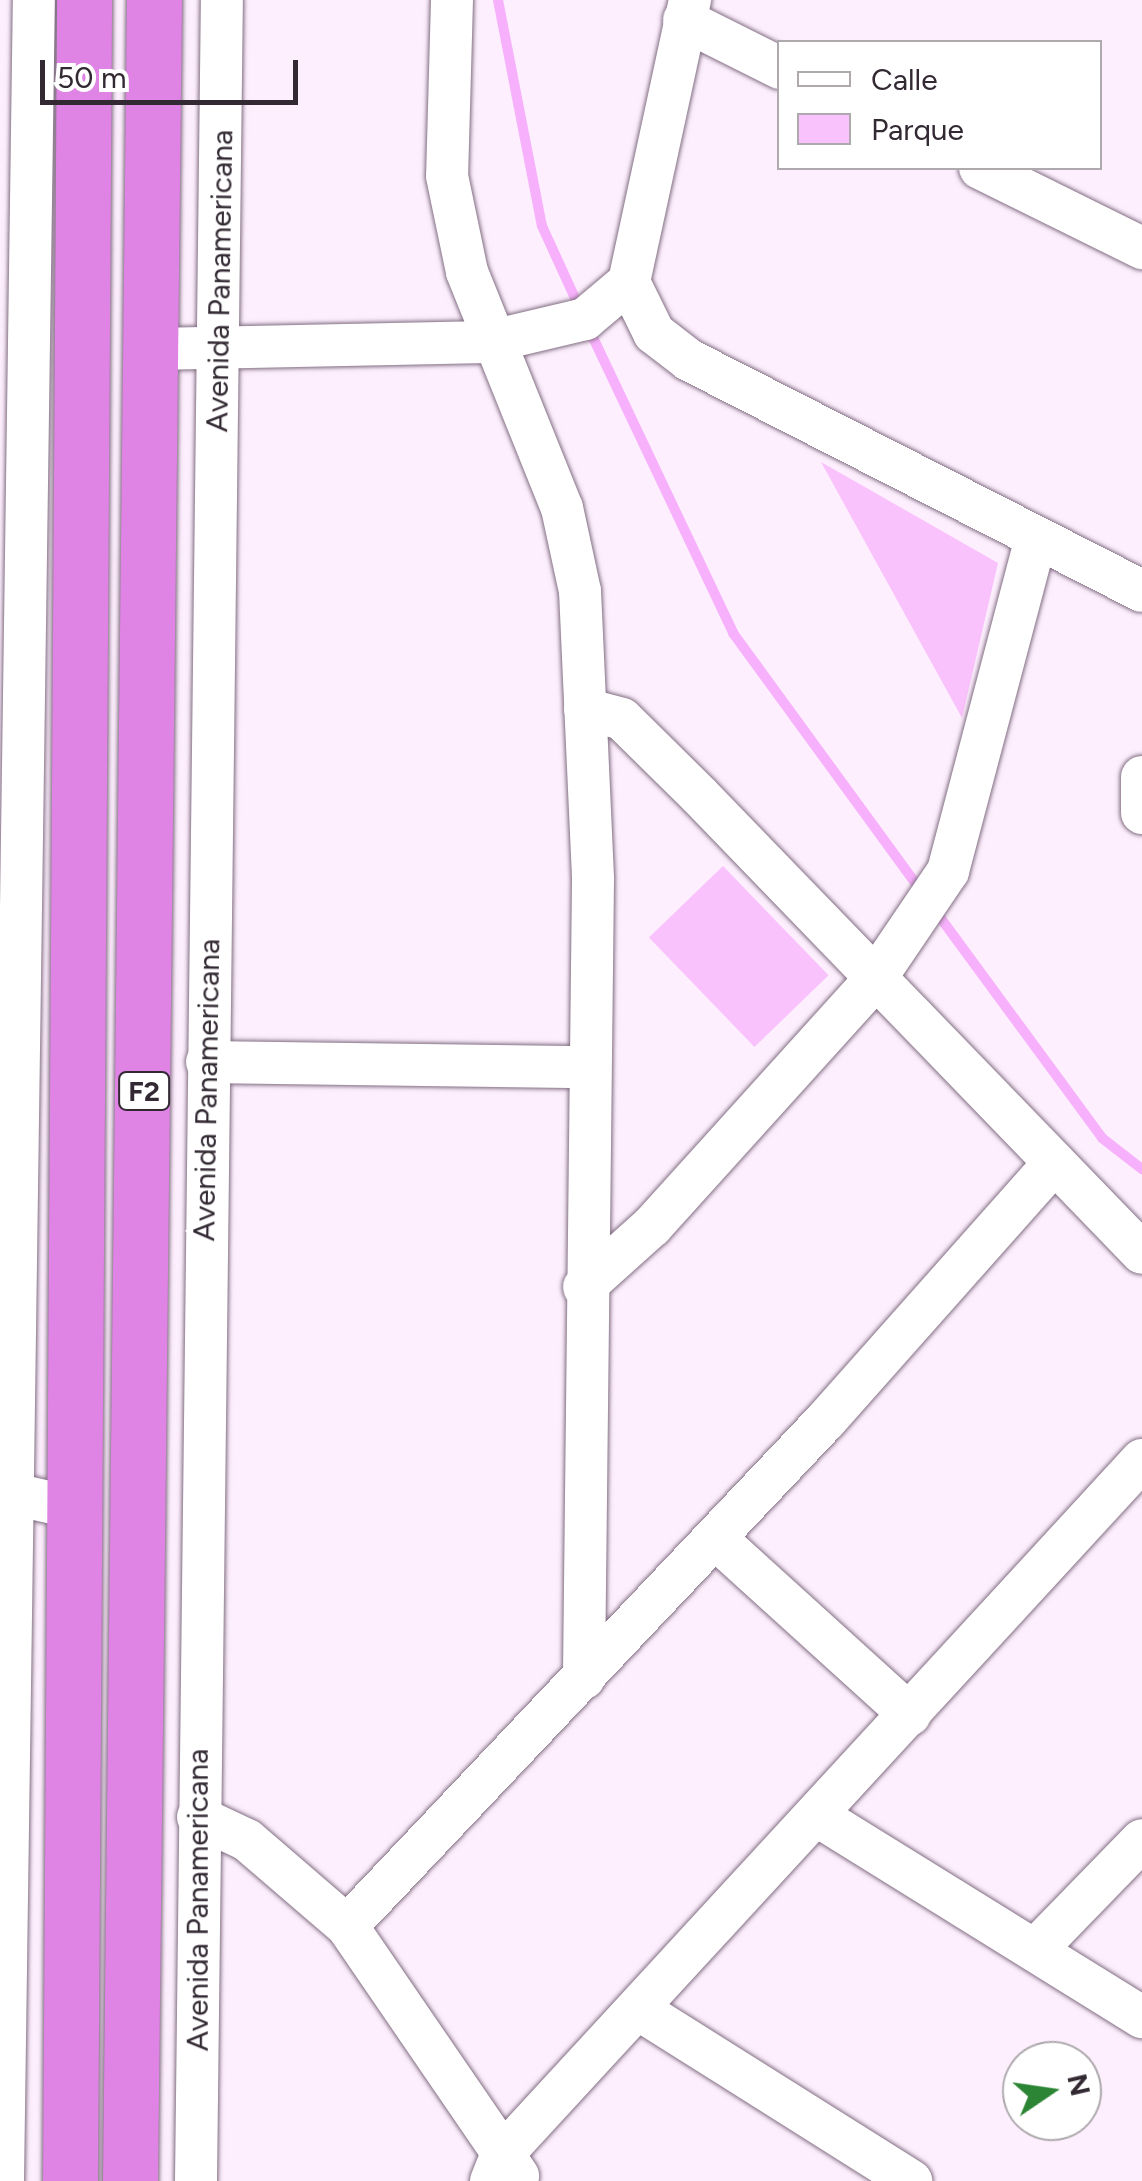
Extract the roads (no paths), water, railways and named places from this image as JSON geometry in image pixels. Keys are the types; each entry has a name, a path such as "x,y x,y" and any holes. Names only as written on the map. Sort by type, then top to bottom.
{"highway":[{"name":"F2","path":"70,2181 71,1507 84,0"},
{"name":"Avenida Panamericana","path":"130,2181 154,349 154,0"}],"street":[{"path":"2,2181 3,1492 10,832 34,0"},
{"name":"Avenida Panamericana","path":"196,2181 206,1062 220,354 222,0"},
{"path":"452,0 446,176 488,342 562,508 580,591 593,880 584,1067 584,1678"},
{"path":"777,66 687,10 629,282 654,334 689,360 1142,591"},
{"path":"984,170 1142,248"},
{"path":"154,349 220,354 488,342 585,319 629,282"},
{"path":"584,1287 652,1226 875,979 948,870 1036,537"},
{"path":"586,708 622,719 1142,1253"},
{"path":"1142,777 1142,813"},
{"path":"10,832 79,852"},
{"path":"206,1062 584,1067"},
{"path":"347,1926 715,1538 1054,1163"},
{"path":"198,1817 247,1840 347,1926 504,2173 638,2009 1142,1460"},
{"path":"3,1492 71,1507"},
{"path":"715,1538 910,1714"},
{"path":"816,1814 1038,1947 1142,2016"},
{"path":"1038,1947 1142,1840"},
{"path":"638,2009 911,2181"}],"waterway":[{"path":"498,0 542,226 581,311"},
{"path":"588,327 733,633 921,891"},
{"path":"934,909 1102,1138 1142,1169"}]}
